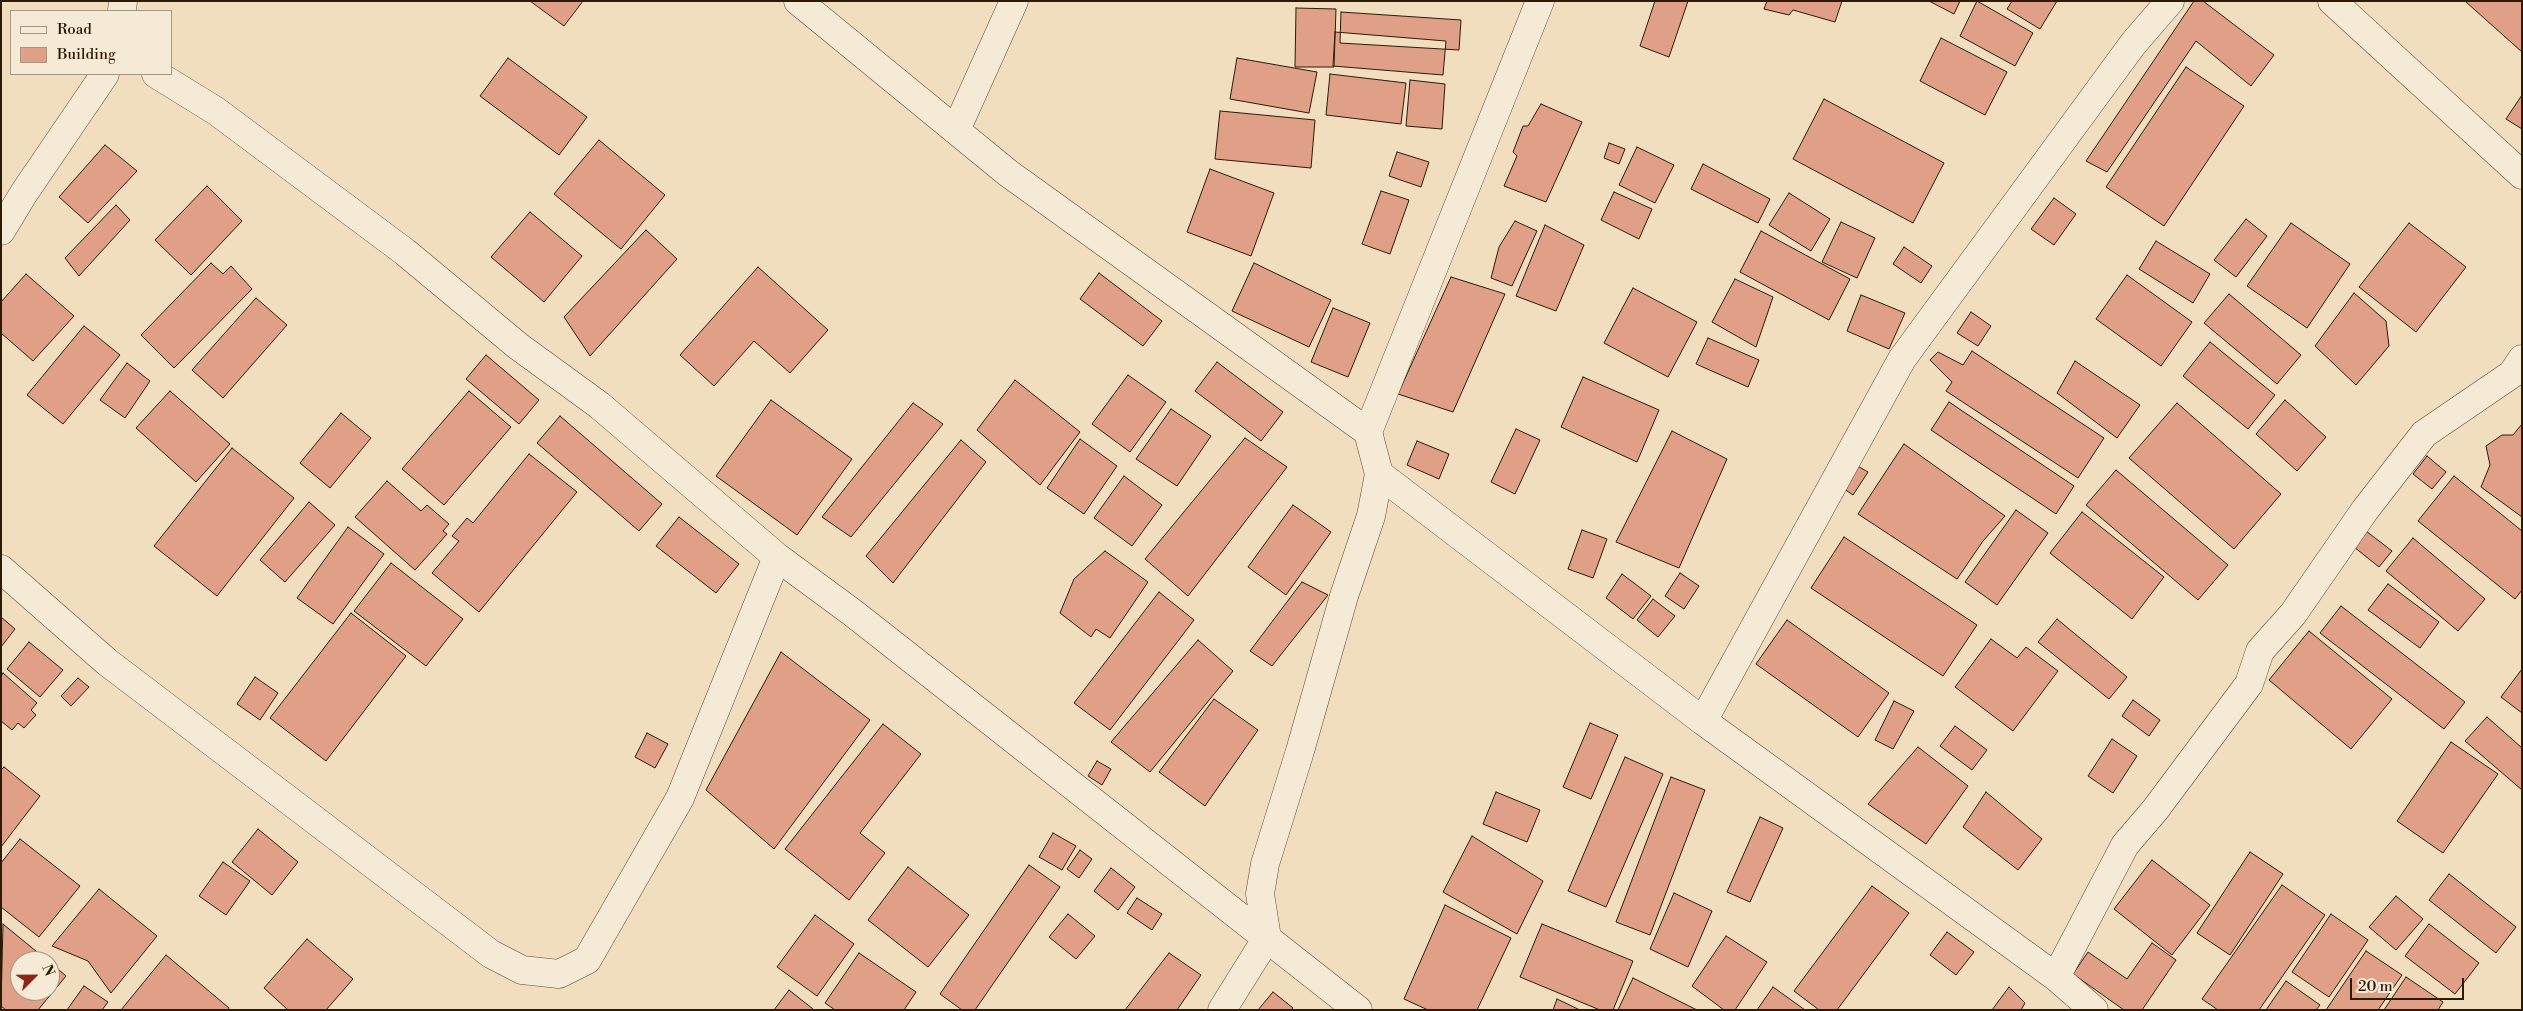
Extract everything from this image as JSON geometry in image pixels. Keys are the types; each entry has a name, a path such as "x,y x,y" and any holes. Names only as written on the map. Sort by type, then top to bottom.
{"street":[{"path":"798,1 1008,173 1278,365 1368,432"},
{"path":"956,130 1014,1"},
{"path":"1222,1010 1267,938 1260,894 1264,864 1300,751 1344,596 1371,516 1379,474 1368,432 1540,1"},
{"path":"1703,720 1902,359 2134,44 2170,1"},
{"path":"2332,1 2522,175"},
{"path":"1,231 24,193 104,75"},
{"path":"158,75 216,111 405,252 518,346 598,405 778,557 853,613 1358,1010"},
{"path":"2056,977 2125,845 2155,810 2250,684 2260,651 2293,614 2365,510 2424,434 2512,374 2522,358"},
{"path":"1379,474 1703,720 2056,977 2094,1010"},
{"path":"1,569 107,662 491,954 522,970 559,974 588,960 680,798 778,557"}],"building":[{"path":"530,1 583,1 564,26"},
{"path":"1655,1 1688,1 1669,57 1640,46"},
{"path":"1767,1 1842,1 1835,22 1793,10 1789,15 1764,9"},
{"path":"1929,1 1960,1 1954,14"},
{"path":"1977,1 2033,33 2015,66 1960,36"},
{"path":"2012,1 2057,1 2040,29 2007,9"},
{"path":"2194,1 2203,1 2274,55 2251,86 2196,41 2107,172 2086,161"},
{"path":"2466,1 2522,1 2522,52 2466,2"},
{"path":"1296,8 1336,9 1334,67 1295,67"},
{"path":"1341,12 1461,20 1459,50 1340,43"},
{"path":"1335,32 1446,41 1443,75 1333,66"},
{"path":"1941,38 2007,72 1985,115 1920,81"},
{"path":"508,58 587,117 559,155 480,96"},
{"path":"1237,58 1317,72 1309,113 1230,99"},
{"path":"2186,67 2244,106 2164,226 2106,187"},
{"path":"1330,74 1406,83 1401,124 1326,115"},
{"path":"1410,80 1445,84 1442,129 1406,126"},
{"path":"2522,95 2522,129 2506,119"},
{"path":"1824,99 1944,163 1913,223 1793,159"},
{"path":"1541,104 1582,122 1546,202 1504,186 1517,156 1513,152 1523,126 1528,126"},
{"path":"1220,111 1315,120 1311,168 1215,159"},
{"path":"599,140 665,195 621,249 554,194"},
{"path":"1609,143 1625,149 1619,164 1604,158"},
{"path":"105,145 137,171 88,223 59,197"},
{"path":"1637,147 1674,165 1655,203 1619,185"},
{"path":"1397,152 1429,162 1421,187 1389,176"},
{"path":"1703,164 1770,199 1758,223 1691,189"},
{"path":"1210,169 1274,193 1251,256 1187,232"},
{"path":"207,186 242,221 191,275 155,240"},
{"path":"1381,191 1409,200 1390,254 1362,244"},
{"path":"1614,192 1652,209 1639,239 1601,220"},
{"path":"1789,193 1830,219 1811,251 1769,225"},
{"path":"2054,198 2076,214 2054,245 2031,229"},
{"path":"116,205 130,220 79,276 65,258"},
{"path":"530,212 582,256 544,302 491,257"},
{"path":"2246,219 2267,236 2236,277 2214,260"},
{"path":"1515,221 1537,231 1512,286 1491,278 1499,247"},
{"path":"1841,222 1875,238 1857,278 1822,262"},
{"path":"2291,223 2350,264 2307,328 2247,286"},
{"path":"2409,223 2466,267 2416,332 2359,287"},
{"path":"1545,225 1584,245 1556,311 1516,296"},
{"path":"646,230 677,259 590,356 564,317"},
{"path":"1761,231 1850,279 1829,320 1740,272"},
{"path":"2156,241 2210,274 2193,303 2139,269"},
{"path":"1904,247 1932,266 1921,283 1893,264"},
{"path":"211,263 223,274 231,266 252,289 174,368 141,335"},
{"path":"1254,263 1331,300 1309,347 1232,311"},
{"path":"758,267 828,330 790,373 754,341 714,386 680,355"},
{"path":"1099,273 1162,321 1143,346 1080,299"},
{"path":"26,274 74,316 33,361 1,333 1,302"},
{"path":"2127,275 2192,322 2161,366 2096,319"},
{"path":"1451,277 1505,294 1453,412 1398,394"},
{"path":"1735,279 1773,297 1756,347 1712,322"},
{"path":"1633,288 1697,322 1668,377 1604,343"},
{"path":"2354,293 2386,321 2389,346 2356,385 2315,346"},
{"path":"2229,294 2301,355 2277,384 2204,323"},
{"path":"1861,295 1905,313 1889,349 1847,331"},
{"path":"256,298 287,325 223,398 192,370"},
{"path":"1333,308 1370,323 1348,377 1311,362"},
{"path":"1971,312 1991,326 1978,346 1957,333"},
{"path":"84,326 120,355 63,424 27,395"},
{"path":"1708,338 1759,360 1748,387 1696,364"},
{"path":"2210,342 2275,395 2248,429 2183,376"},
{"path":"1972,351 2104,438 2078,478 1946,391 1952,382 1930,360 1938,352 1963,365"},
{"path":"486,355 539,400 519,424 466,379"},
{"path":"2075,361 2140,405 2117,438 2057,393"},
{"path":"1217,362 1283,412 1261,441 1195,391"},
{"path":"127,363 150,381 125,418 100,400"},
{"path":"1128,375 1166,402 1130,452 1092,424"},
{"path":"1583,377 1659,410 1637,462 1561,427"},
{"path":"1015,380 1080,432 1040,485 977,430"},
{"path":"170,391 230,444 196,482 136,428"},
{"path":"469,391 511,427 444,505 402,469"},
{"path":"771,400 852,459 797,535 716,476"},
{"path":"2285,400 2326,437 2297,471 2256,434"},
{"path":"1949,402 2074,486 2056,514 1931,430"},
{"path":"913,403 943,424 851,537 822,517"},
{"path":"2177,403 2281,494 2234,549 2129,458"},
{"path":"1171,409 1211,436 1177,486 1136,459"},
{"path":"341,413 371,438 330,488 300,463"},
{"path":"560,416 662,504 639,531 537,443"},
{"path":"2522,424 2522,517 2481,487 2490,465 2486,446 2502,435 2513,435"},
{"path":"1516,429 1540,440 1515,494 1491,482"},
{"path":"1672,431 1727,459 1679,568 1616,542"},
{"path":"1245,438 1287,467 1188,596 1145,559"},
{"path":"1080,439 1117,466 1084,514 1047,488"},
{"path":"961,440 986,462 893,583 866,556"},
{"path":"1417,441 1449,454 1439,479 1407,465"},
{"path":"1904,444 2005,516 1983,541 1957,579 1858,514"},
{"path":"232,448 294,498 217,596 154,546"},
{"path":"529,454 577,492 479,612 432,573 459,541 452,536 467,518 473,523"},
{"path":"2427,456 2446,472 2432,489 2413,474"},
{"path":"1854,464 1868,472 1853,495 1840,486"},
{"path":"2116,470 2228,565 2198,600 2086,505"},
{"path":"1124,476 1162,505 1132,546 1094,518"},
{"path":"2454,476 2522,531 2522,590 2515,599 2418,521"},
{"path":"387,481 421,511 427,505 449,524 443,531 447,534 415,570 355,517"},
{"path":"309,502 335,525 285,582 260,560"},
{"path":"1293,505 1331,532 1286,595 1248,567"},
{"path":"2016,510 2048,533 1997,605 1965,582"},
{"path":"2082,512 2164,577 2132,619 2050,553"},
{"path":"679,517 739,564 716,593 656,546"},
{"path":"348,527 384,554 333,624 297,598"},
{"path":"1582,530 1607,539 1593,578 1568,569"},
{"path":"2366,531 2392,551 2379,567 2354,547"},
{"path":"1844,537 1977,625 1943,676 1811,588"},
{"path":"2413,538 2485,599 2458,631 2386,571"},
{"path":"1105,551 1148,582 1110,638 1096,629 1091,637 1060,613 1074,579"},
{"path":"391,563 463,619 426,666 354,611"},
{"path":"1680,573 1699,586 1684,609 1665,596"},
{"path":"1622,574 1651,596 1633,619 1606,598"},
{"path":"1302,582 1328,595 1272,666 1250,651"},
{"path":"2388,584 2439,622 2420,648 2368,610"},
{"path":"1159,592 1194,620 1110,730 1074,703"},
{"path":"1653,599 1675,616 1658,637 1637,620"},
{"path":"2341,606 2465,702 2444,729 2320,633"},
{"path":"351,613 406,656 326,761 270,718"},
{"path":"1,617 15,629 1,647"},
{"path":"2057,619 2127,677 2109,699 2038,642"},
{"path":"1787,620 1889,693 1858,737 1756,664"},
{"path":"2309,631 2392,699 2351,749 2269,680"},
{"path":"1991,639 2017,658 2026,647 2058,671 2013,731 1955,687"},
{"path":"1198,640 1233,671 1150,772 1111,742"},
{"path":"29,642 63,670 40,697 7,669"},
{"path":"781,652 870,720 774,849 706,790"},
{"path":"2522,669 2522,713 2501,697"},
{"path":"3,673 37,703 31,710 36,715 24,728 18,723 12,730 1,721 1,676"},
{"path":"255,677 278,693 260,720 237,704"},
{"path":"78,678 89,687 71,706 61,696"},
{"path":"1214,699 1258,730 1205,806 1159,772"},
{"path":"2133,700 2160,720 2149,736 2122,716"},
{"path":"1894,701 1914,711 1893,749 1875,740"},
{"path":"2487,717 2522,748 2522,790 2465,741"},
{"path":"1590,723 1618,735 1591,799 1563,787"},
{"path":"883,724 921,754 860,833 885,853 849,900 785,849"},
{"path":"1955,726 1987,750 1972,770 1940,746"},
{"path":"647,733 668,744 655,768 635,757"},
{"path":"2112,739 2137,756 2113,793 2088,776"},
{"path":"2451,742 2498,774 2443,853 2397,821"},
{"path":"1918,747 1968,786 1926,844 1868,804"},
{"path":"1625,757 1663,774 1606,907 1568,891"},
{"path":"1097,761 1111,769 1102,785 1088,776"},
{"path":"4,767 40,796 1,847 1,770"},
{"path":"1671,777 1705,790 1650,935 1616,922"},
{"path":"1496,792 1540,810 1527,842 1483,824"},
{"path":"1986,792 2042,839 2018,870 1963,827"},
{"path":"1760,817 1783,828 1750,902 1727,892"},
{"path":"258,829 298,862 272,895 232,862"},
{"path":"1053,833 1076,846 1062,870 1039,857"},
{"path":"1472,836 1543,881 1517,934 1443,892"},
{"path":"20,839 80,886 39,937 1,907 1,863"},
{"path":"1080,850 1092,859 1079,878 1067,869"},
{"path":"2250,852 2283,874 2230,955 2197,933"},
{"path":"2152,860 2210,905 2172,955 2114,909"},
{"path":"223,862 250,881 226,915 199,896"},
{"path":"1029,865 1060,887 975,1010 962,1010 940,994"},
{"path":"908,867 969,915 928,967 868,920"},
{"path":"1111,868 1135,887 1118,910 1094,891"},
{"path":"2449,874 2516,927 2496,953 2429,900"},
{"path":"2282,885 2325,915 2259,1010 2218,1010 2202,999"},
{"path":"1872,886 1909,913 1837,1010 1819,1010 1794,991"},
{"path":"99,889 157,936 111,993 88,961 52,946"},
{"path":"1674,893 1712,911 1688,967 1650,949"},
{"path":"2396,896 2423,919 2396,950 2369,927"},
{"path":"1137,898 1162,914 1152,930 1127,913"},
{"path":"1445,905 1511,938 1477,1010 1428,1010 1404,999"},
{"path":"1068,914 1095,936 1076,959 1049,937"},
{"path":"2331,914 2368,940 2329,997 2292,972"},
{"path":"815,915 854,944 817,996 777,967"},
{"path":"3,924 36,951 10,951 10,1001 45,1001 38,1010 6,1010 1,1006"},
{"path":"1542,924 1633,961 1613,1010 1600,1010 1520,977"},
{"path":"2429,924 2479,963 2455,994 2405,956"},
{"path":"1947,932 1974,952 1956,975 1930,955"},
{"path":"1726,936 1767,962 1735,1010 1724,1010 1692,986"},
{"path":"307,939 353,979 326,1010 288,1010 264,988"},
{"path":"2152,943 2176,960 2142,1010 2124,1010 2073,974 2088,952 2127,979"},
{"path":"2366,951 2402,975 2378,1010 2326,1010"},
{"path":"859,953 916,992 904,1010 835,1010 825,1003"},
{"path":"1169,953 1201,975 1177,1010 1125,1010"},
{"path":"166,955 229,1008 228,1010 121,1010"},
{"path":"60,971 66,976 60,983"},
{"path":"2406,977 2443,1002 2438,1010 2384,1010"},
{"path":"1633,978 1697,1010 1618,1010"},
{"path":"2286,981 2320,1005 2316,1010 2266,1010"},
{"path":"84,986 108,1002 102,1010 67,1010"},
{"path":"1773,987 1805,1010 1757,1010"},
{"path":"2009,987 2025,1003 2021,1010 1992,1010"},
{"path":"789,990 813,1009 813,1010 774,1010"},
{"path":"1273,992 1293,1008 1291,1010 1258,1010"},
{"path":"1557,999 1580,1010 1553,1010"}]}
